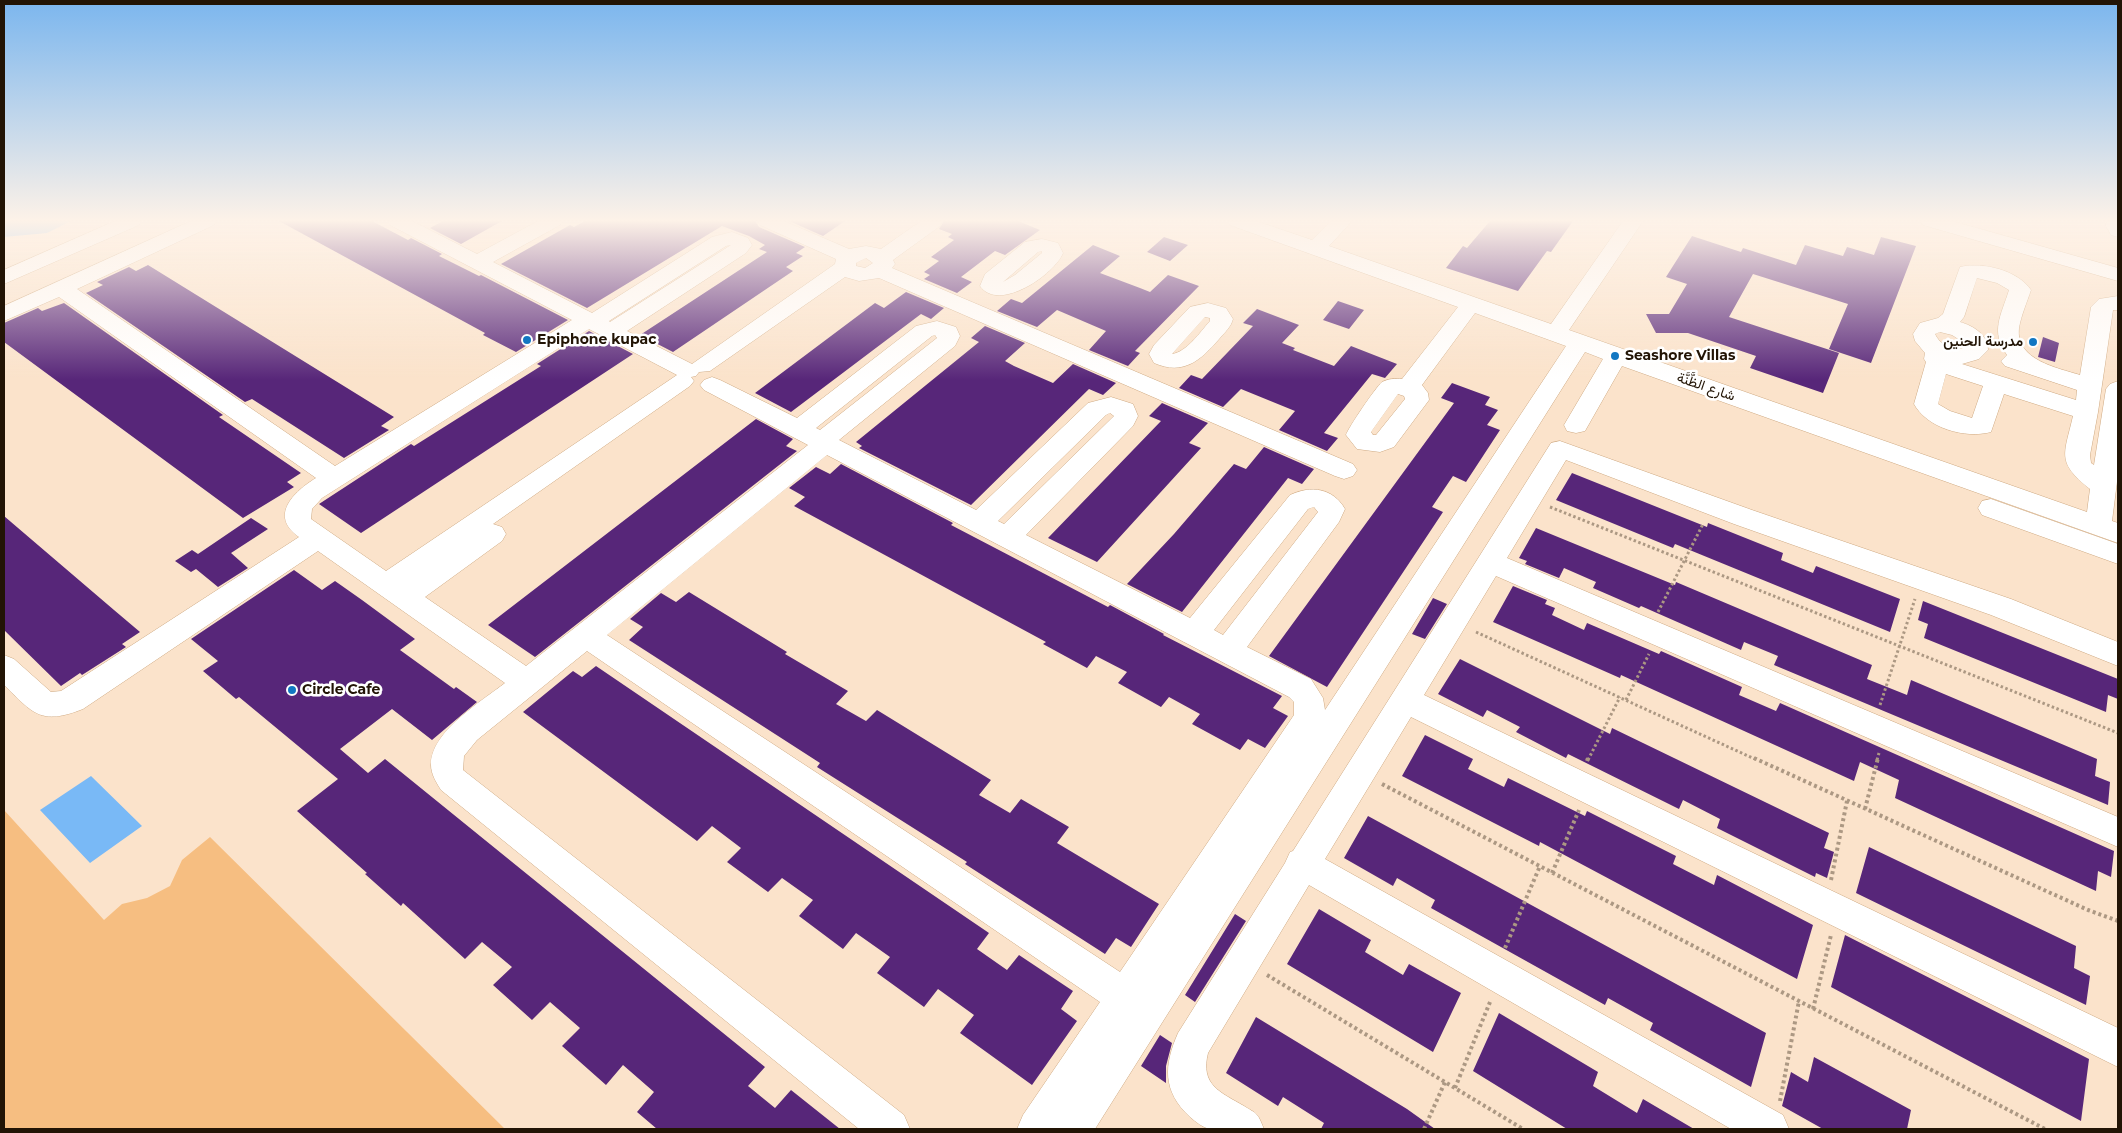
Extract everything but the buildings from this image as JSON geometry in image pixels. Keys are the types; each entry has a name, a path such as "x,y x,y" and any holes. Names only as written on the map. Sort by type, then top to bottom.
{"street":[{"path":"4,297 55,274"},
{"path":"4,314 92,274"},
{"path":"500,274 815,439 1300,688 1308,696 1310,704 1309,718 1037,1129"},
{"path":"526,682 299,524 297,512 306,498 335,478 598,324 692,274"},
{"path":"396,591 848,274"},
{"path":"888,274 1344,470"},
{"name":"شارع الظَّنَّة","path":"1386,274 2108,529"},
{"path":"1072,1129 1567,338 1603,274"},
{"path":"1950,319 1966,274"},
{"path":"1987,274 2010,280 2020,288 2008,329 2010,343 2030,367"},
{"path":"61,288 335,478"},
{"path":"890,1129 452,780 447,774 446,758 457,740 526,682 585,636 815,439 947,341 950,336 944,329 995,289"},
{"path":"2104,486 2089,476 2078,460 2102,307 2106,304 2118,303"},
{"path":"1322,499 1366,443 1380,444 1385,441 1417,400 1416,393 1408,387 1471,304"},
{"path":"2008,329 1993,329 1968,321 1950,319 1928,328 1924,334 1927,342 1947,367 2086,412"},
{"path":"1950,319 1958,329 1970,335 1977,343 1977,350"},
{"path":"1977,350 2090,386"},
{"path":"1938,356 1971,355 1977,350"},
{"path":"1244,1129 1198,1100 1188,1086 1185,1072 1186,1060 1191,1046 1302,863 1569,436 1616,356"},
{"path":"1938,356 1926,404 1928,410 1937,415 1970,426 1982,426 1996,383"},
{"path":"1118,407 1166,361"},
{"path":"1667,373 1672,386 1689,398 2118,554"},
{"path":"2108,529 2104,486 2118,389"},
{"path":"979,523 1098,409 1111,405 1124,410 1126,416 1124,420 1007,537"},
{"path":"1569,436 1712,506 2001,607 2118,654"},
{"path":"1194,634 1300,502 1306,498 1322,499 1332,509 1330,515 1227,651"},
{"path":"4,667 44,704 62,704 72,700 319,537"},
{"path":"1489,562 2118,832"},
{"path":"585,636 1125,997"},
{"path":"1404,699 2118,1048"},
{"path":"1302,863 1498,975 1774,1120"}],"path":[{"path":"1529,498 2118,733"},
{"path":"1626,700 1685,560 1712,506"},
{"path":"1865,809 1878,729 1899,646 1921,579"},
{"path":"1452,621 2088,910 2118,921"},
{"path":"1552,872 1582,786 1620,697"},
{"path":"1359,772 2044,1129"},
{"path":"1813,1009 1832,908 1847,800"},
{"path":"1455,1088 1540,866"},
{"path":"1243,960 1523,1129"},
{"path":"1774,1120 1799,1001"},
{"path":"1424,1129 1446,1082"}],"shaded area":[{"path":"4,810 104,920 122,904 147,898 170,886 182,860 210,837 505,1129 4,1129"}],"water":[{"path":"91,776 142,826 90,863 40,810"}],"place":[{"name":"Epiphone kupac","path":"527,340"},
{"name":"مدرسة الحنين","path":"2033,342"},
{"name":"Seashore Villas","path":"1615,356"},
{"name":"Circle Cafe","path":"292,690"}]}
